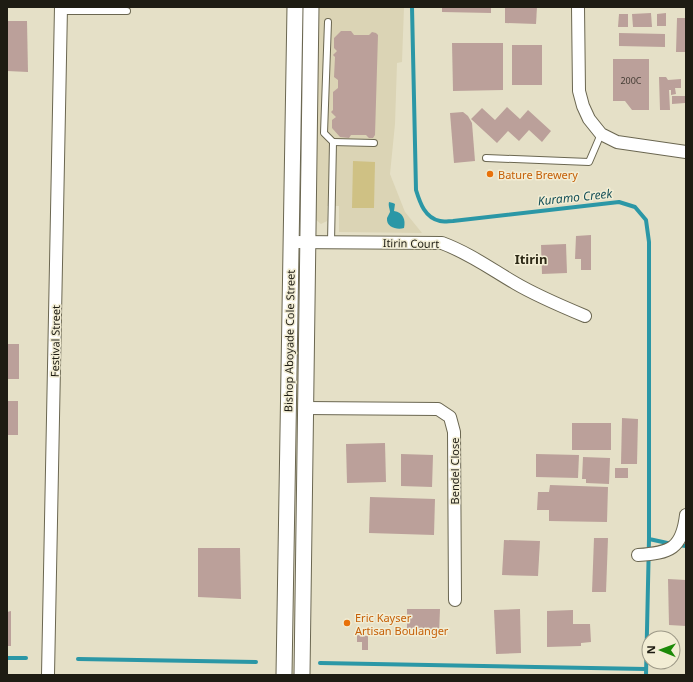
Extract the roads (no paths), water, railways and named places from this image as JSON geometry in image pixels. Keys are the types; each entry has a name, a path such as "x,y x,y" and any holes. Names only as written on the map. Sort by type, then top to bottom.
{"street":[{"name":"Bishop Aboyade Cole Street","path":"284,675 295,7"},
{"name":"Bishop Aboyade Cole Street","path":"302,675 311,7"},
{"path":"578,7 579,91 589,120 601,134 617,142 686,152"},
{"name":"Festival Street","path":"48,675 61,9"},
{"name":"Itirin Court","path":"291,242 442,243 462,250 516,284 559,306 585,316"},
{"name":"Bendel Close","path":"305,408 438,410 450,417 454,432 455,600"},
{"path":"638,555 658,554 673,548 684,530 686,515"}],"lane":[{"path":"61,9 127,11"},
{"path":"328,22 324,133 333,142 374,143"},
{"path":"486,158 589,162 601,134"},
{"path":"331,242 333,142"}],"water":[{"path":"389,202 395,204 394,211 402,215 405,222 404,228 393,228 388,224 387,218 390,212"}],"waterway":[{"name":"Kuramo Creek","path":"412,7 416,190 421,205 430,217 440,221 453,221 619,202 635,207 646,220 649,242 649,539 672,544"},
{"path":"646,675 649,539"},
{"name":"Kuramo Creek","path":"678,545 686,546"},
{"path":"7,658 26,658"},
{"path":"78,659 256,662"},
{"path":"320,663 641,669"}],"place":[{"name":"Bature Brewery","path":"490,174"},
{"name":"Eric Kayser Artisan Boulanger","path":"347,623"}],"district":[{"name":"Itirin","path":"531,259"}]}
